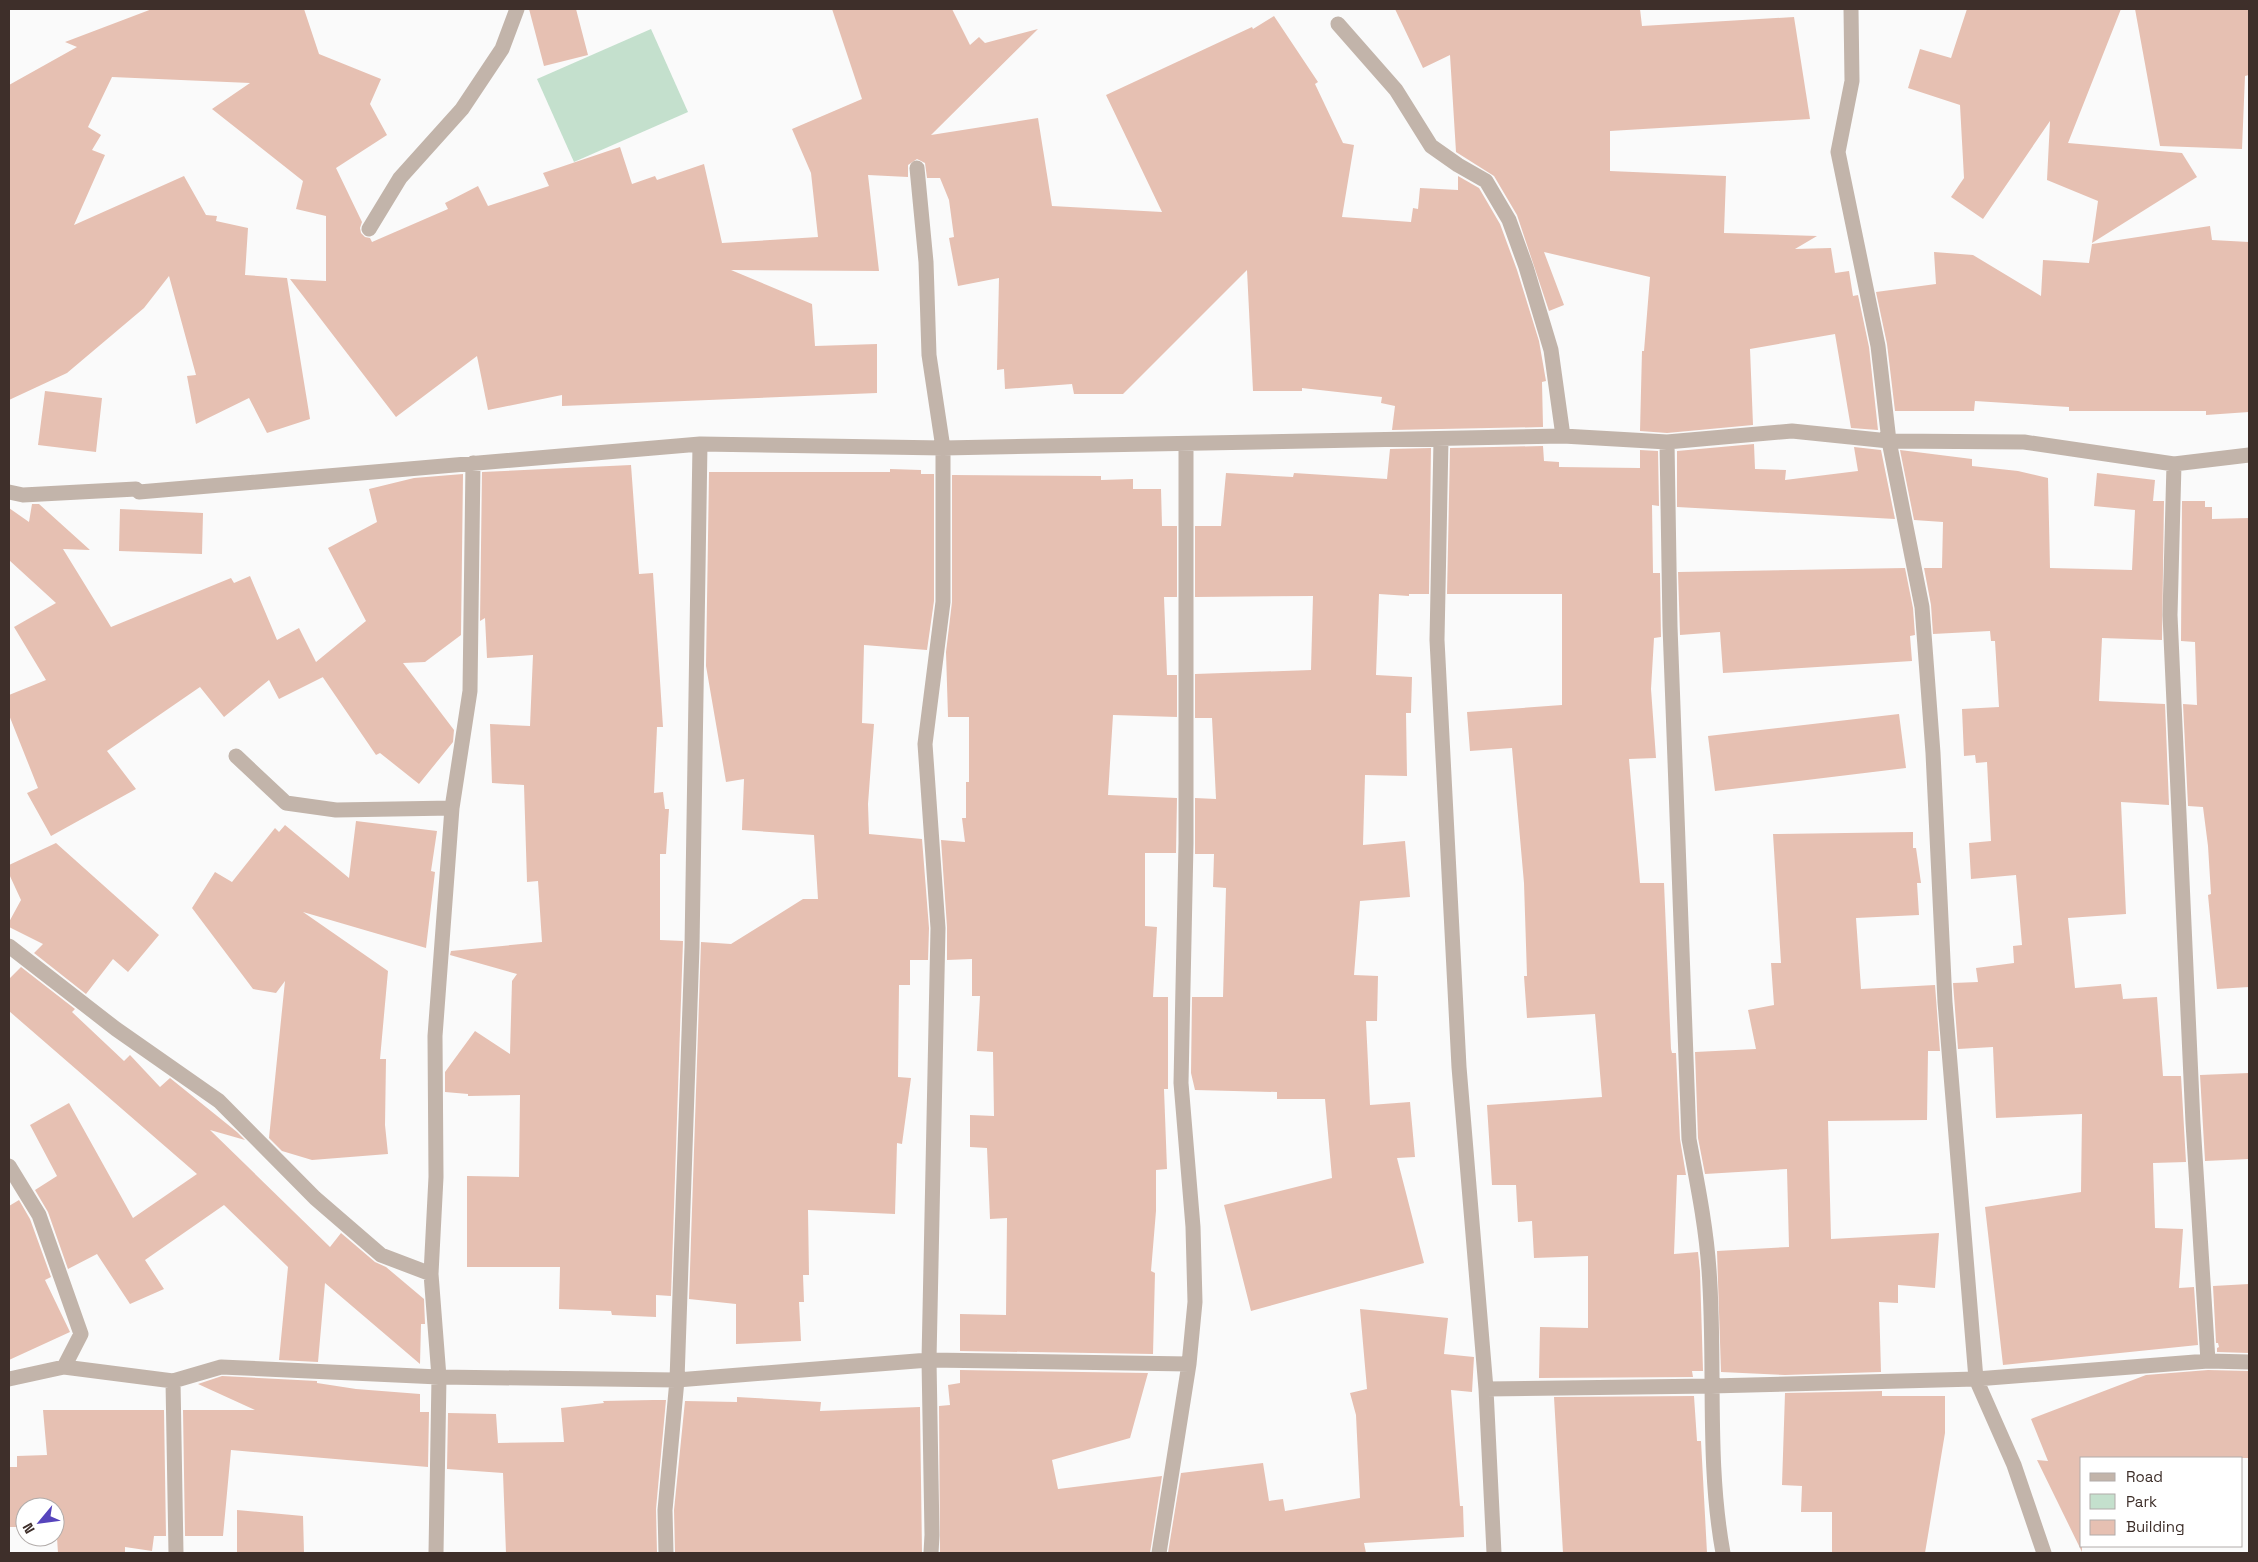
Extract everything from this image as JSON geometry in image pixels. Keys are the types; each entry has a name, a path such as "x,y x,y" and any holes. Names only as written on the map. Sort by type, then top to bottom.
{"street":[{"path":"369,229 400,178 462,108 497,57 517,9"},
{"path":"1851,9 1852,81 1838,152 1878,346 1889,441 1922,607 1933,753 1945,1002 1976,1379 2014,1465 2044,1553"},
{"path":"1338,24 1396,90 1432,146 1458,165 1486,181 1509,220 1526,267 1551,350 1563,436"},
{"path":"917,168 926,262 929,355 943,448 943,602 925,744 938,928 929,1360 931,1553"},
{"path":"9,492 24,494 136,489 139,492 700,444 943,448 1441,440 1563,436 1667,442 1792,431 1889,441 2024,442 2174,464 2249,456"},
{"path":"1441,440 1437,640 1459,1067 1486,1389 1494,1553"},
{"path":"1667,442 1670,626 1689,1138 1709,1270 1711,1386 1718,1526 1723,1553"},
{"path":"666,1553 665,1510 677,1380 692,947 700,444"},
{"path":"1159,1553 1189,1364 1195,1302 1193,1227 1181,1083 1186,843 1186,444"},
{"path":"436,1553 439,1377 431,1274 436,1177 435,1036 452,808 470,691 472,463"},
{"path":"2174,464 2172,644 2192,1103 2208,1361"},
{"path":"236,756 286,803 336,810 452,808"},
{"path":"9,946 116,1029 219,1101 315,1198 381,1254 431,1274"},
{"path":"9,1166 39,1215 81,1334 64,1367"},
{"path":"9,1378 64,1367 173,1381 221,1367 439,1377 677,1380 929,1360 1189,1364"},
{"path":"1486,1389 1711,1386 1976,1379 2208,1361 2249,1362"},
{"path":"173,1381 176,1553"}],"green space":[{"path":"651,29 688,112 574,162 537,79"}],"building":[{"path":"152,9 304,9 319,54 381,79 370,104 387,135 336,168 362,222 361,233 365,237 370,238 372,242 448,209 445,203 478,186 488,206 549,186 543,173 620,147 632,184 655,176 657,180 704,164 722,243 818,237 811,173 792,129 862,99 832,9 952,9 970,45 979,37 985,43 1038,29 931,135 1038,118 1052,206 1162,212 1106,95 1252,27 1253,29 1274,16 1318,82 1315,84 1343,143 1354,145 1342,217 1411,222 1413,208 1418,209 1420,188 1458,190 1458,176 1479,188 1500,224 1517,270 1539,341 1546,381 1542,382 1543,427 1392,430 1395,406 1381,403 1382,397 1302,388 1302,391 1253,391 1247,270 1123,394 1074,394 1072,384 1005,389 1004,369 997,370 999,278 958,286 949,238 954,237 949,200 940,178 927,178 925,163 917,159 908,165 908,177 868,175 879,271 731,270 812,304 815,346 877,344 877,393 562,406 562,395 488,410 477,356 396,417 290,279 326,281 326,216 296,209 303,181 212,109 250,83 112,77 88,127 101,135 92,150 105,155 74,225 184,176 206,215 217,216 216,221 248,228 245,275 287,278 310,419 267,433 249,398 196,424 187,376 196,375 169,276 144,308 67,373 9,400 9,85 77,47 65,42"},
{"path":"529,9 576,9 588,55 544,66"},
{"path":"1395,9 1640,9 1642,26 1794,17 1810,119 1610,131 1610,171 1726,176 1724,233 1817,236 1795,249 1831,248 1835,273 1849,271 1853,296 1858,295 1869,347 1878,430 1851,428 1835,334 1750,349 1753,425 1667,433 1640,431 1642,351 1644,351 1650,277 1544,252 1564,305 1549,311 1517,215 1494,176 1456,152 1450,55 1423,68"},
{"path":"1967,9 2121,9 2068,143 2182,153 2197,177 2092,243 2098,201 2047,180 2050,121 1983,219 1951,197 1964,178 1960,105 1908,88 1920,49 1951,58"},
{"path":"2135,9 2249,9 2249,75 2245,76 2242,149 2160,146"},
{"path":"2210,226 2212,240 2249,242 2249,412 2206,415 2206,411 2069,411 2069,407 1975,401 1974,411 1895,411 1887,344 1876,292 1936,284 1934,252 1973,255 2041,296 2043,260 2089,263 2092,244"},
{"path":"45,391 102,398 96,452 38,445"},
{"path":"1754,444 1755,469 1786,470 1785,480 1858,471 1854,447 1881,450 1895,519 1677,507 1677,451"},
{"path":"1543,446 1544,461 1559,462 1559,467 1640,468 1640,450 1658,451 1659,506 1652,505 1653,573 1660,573 1661,637 1654,638 1651,689 1656,758 1629,759 1640,883 1664,883 1671,1049 1672,1053 1676,1053 1680,1139 1686,1175 1677,1175 1674,1254 1698,1252 1700,1271 1703,1371 1692,1371 1693,1377 1539,1378 1540,1327 1588,1328 1588,1256 1534,1258 1532,1221 1518,1222 1516,1185 1492,1185 1487,1105 1602,1097 1595,1014 1527,1018 1524,976 1527,976 1524,883 1512,748 1470,751 1467,712 1562,705 1562,594 1447,594 1450,448"},
{"path":"1431,448 1429,594 1409,594 1409,596 1379,594 1376,675 1412,677 1411,713 1406,713 1407,776 1365,775 1363,845 1405,841 1410,897 1360,901 1354,975 1378,976 1377,1021 1366,1021 1370,1105 1410,1102 1415,1157 1397,1158 1424,1263 1251,1311 1224,1205 1332,1178 1325,1099 1277,1099 1277,1092 1195,1090 1191,1073 1192,997 1223,997 1226,888 1213,887 1214,854 1195,854 1195,798 1216,799 1212,718 1195,718 1195,674 1311,670 1313,596 1195,597 1195,526 1221,526 1226,473 1293,477 1294,473 1387,479 1390,449"},
{"path":"1900,450 1972,459 1972,466 2018,471 2048,478 2050,568 2132,570 2135,510 2094,506 2097,473 2155,480 2153,501 2164,501 2162,640 2102,638 2099,701 2165,704 2169,805 2121,802 2126,914 2068,918 2075,988 2121,984 2123,999 2157,997 2163,1076 2181,1076 2186,1162 2153,1163 2155,1228 2183,1229 2179,1288 2194,1287 2198,1345 2003,1365 1985,1207 2081,1192 2082,1114 1996,1118 1993,1047 1958,1049 1953,983 1978,982 1976,968 2014,963 2013,946 2022,945 2016,875 1971,879 1969,843 1991,841 1987,762 1976,763 1975,755 1964,756 1962,709 1999,707 1995,641 1991,641 1990,631 1933,634 1931,605 1924,568 1942,568 1943,522 1914,520"},
{"path":"631,465 639,574 653,573 663,727 657,727 654,793 663,792 665,809 669,809 666,854 660,854 660,940 683,941 671,1296 656,1295 656,1317 612,1315 611,1311 559,1309 560,1267 467,1267 467,1176 519,1177 520,1095 468,1096 468,1094 445,1092 445,1072 475,1031 510,1054 512,981 517,974 450,955 451,951 542,942 538,881 527,882 524,785 492,783 490,724 530,726 533,655 487,658 485,618 480,621 482,472"},
{"path":"890,469 921,470 921,474 934,474 934,601 927,650 864,645 862,723 874,724 868,804 869,834 922,839 929,928 928,960 910,960 910,985 899,985 898,1077 911,1078 902,1144 897,1143 895,1214 808,1210 809,1275 803,1275 804,1302 799,1302 801,1341 736,1344 736,1304 689,1299 701,942 731,944 803,899 818,899 814,835 742,830 744,779 726,782 706,666 709,472 890,472"},
{"path":"463,474 461,635 425,662 403,663 454,730 453,742 419,784 380,753 376,755 323,677 279,699 269,680 224,717 200,687 107,751 136,789 51,836 27,793 38,788 9,715 9,695 46,680 14,627 56,603 9,560 9,508 29,522 32,504 39,504 90,550 63,549 111,627 231,578 234,583 250,576 277,640 299,628 316,662 366,621 328,548 377,522 369,489 414,478"},
{"path":"952,475 1101,476 1101,480 1133,479 1133,489 1161,489 1162,526 1177,526 1177,597 1164,597 1167,675 1177,675 1177,717 1113,715 1108,795 1177,798 1176,853 1145,853 1145,926 1157,927 1153,997 1168,997 1168,1089 1164,1089 1167,1169 1156,1170 1156,1211 1151,1271 1155,1273 1153,1354 960,1351 960,1314 1006,1315 1007,1218 990,1219 987,1148 970,1147 970,1115 994,1116 993,1052 977,1051 980,996 972,996 972,959 947,960 947,927 941,840 965,842 962,818 966,818 966,782 969,782 969,717 948,717 946,652 952,602"},
{"path":"2182,501 2205,501 2205,507 2212,507 2212,519 2249,518 2249,987 2217,989 2208,895 2211,894 2208,846 2203,807 2188,806 2183,704 2197,705 2195,642 2181,641"},
{"path":"120,509 203,513 202,554 119,551"},
{"path":"1905,568 1913,608 1915,635 1910,636 1912,661 1723,673 1720,632 1680,635 1678,572"},
{"path":"1899,714 1906,768 1715,791 1708,736"},
{"path":"356,821 437,831 431,871 435,872 426,948 303,912 388,971 380,1059 386,1059 385,1125 388,1154 312,1160 282,1151 269,1138 285,981 276,993 253,989 192,908 215,872 232,882 275,828 279,832 285,825 349,878"},
{"path":"1913,832 1913,848 1916,848 1921,883 1917,883 1919,915 1856,918 1861,989 1935,985 1940,1051 1928,1051 1927,1120 1828,1121 1831,1239 1939,1233 1935,1288 1898,1285 1898,1303 1879,1302 1881,1372 1785,1375 1721,1372 1717,1251 1789,1247 1787,1169 1705,1174 1698,1138 1695,1052 1756,1049 1748,1010 1774,1005 1771,963 1781,963 1773,834"},
{"path":"56,843 159,935 128,972 113,959 86,994 34,953 43,944 9,927 9,922 21,900 9,874 9,865"},
{"path":"21,967 75,1009 72,1012 124,1061 130,1055 160,1087 170,1078 237,1132 245,1140 210,1130 330,1247 341,1233 375,1262 386,1267 424,1299 425,1324 421,1324 420,1364 325,1283 318,1362 279,1360 288,1267 224,1205 145,1260 164,1289 130,1304 97,1254 68,1269 48,1212 35,1190 57,1176 30,1125 69,1103 133,1218 197,1174 9,1011 9,979"},
{"path":"2249,1073 2249,1159 2205,1161 2200,1075"},
{"path":"19,1200 30,1219 51,1277 45,1280 70,1332 9,1360 9,1206"},
{"path":"2249,1284 2249,1353 2217,1352 2219,1347 2218,1343 2216,1343 2213,1286"},
{"path":"1360,1309 1448,1318 1444,1354 1474,1357 1472,1392 1451,1390 1460,1506 1463,1506 1464,1537 1364,1543 1366,1553 1168,1553 1181,1473 1263,1463 1269,1501 1283,1499 1285,1511 1360,1498 1356,1415 1350,1393 1367,1389"},
{"path":"960,1370 1148,1373 1130,1438 1052,1460 1058,1489 1162,1476 1150,1553 940,1553 939,1406 950,1405 948,1385 960,1383"},
{"path":"2208,1370 2249,1371 2249,1458 2080,1457 2080,1547 2082,1547 2082,1552 2037,1460 2048,1461 2031,1419 2146,1375"},
{"path":"222,1376 317,1381 317,1383 356,1389 420,1394 420,1412 429,1412 428,1467 231,1450 223,1536 185,1536 183,1410 255,1410 198,1384"},
{"path":"1882,1391 1882,1396 1945,1396 1945,1433 1925,1553 1832,1553 1832,1512 1801,1512 1802,1486 1782,1485 1785,1393"},
{"path":"1694,1396 1697,1441 1701,1441 1707,1553 1563,1553 1554,1397"},
{"path":"737,1397 821,1402 820,1411 920,1407 922,1553 675,1553 674,1510 685,1401 737,1402"},
{"path":"666,1400 656,1509 657,1553 506,1553 503,1473 447,1469 448,1413 496,1414 498,1443 564,1442 561,1408 604,1403 603,1401"},
{"path":"43,1410 164,1410 166,1536 154,1536 152,1551 125,1547 125,1553 58,1553 58,1547 65,1547 65,1497 15,1497 15,1527 9,1527 9,1467 17,1467 17,1456 47,1455"},
{"path":"237,1510 303,1516 304,1553 237,1553"}]}
